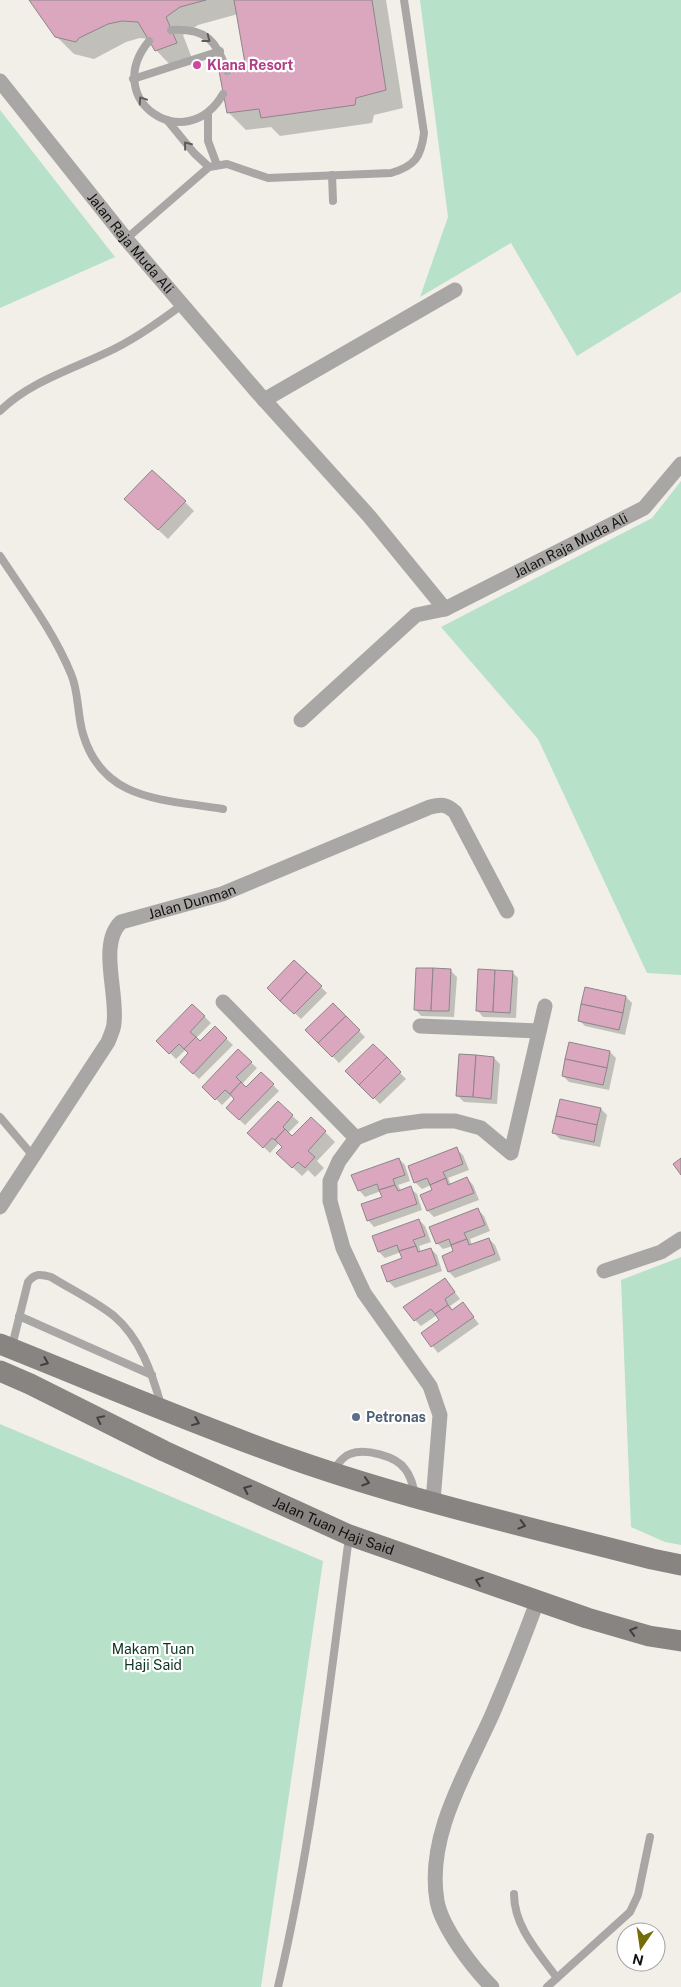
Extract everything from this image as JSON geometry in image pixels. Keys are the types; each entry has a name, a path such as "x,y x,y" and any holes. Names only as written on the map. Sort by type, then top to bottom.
{"main road":[{"path":"6,1346 162,1409 332,1472 424,1499 681,1565"},
{"name":"Jalan Tuan Haji Said","path":"0,1371 164,1451 350,1535 537,1602 650,1636 681,1642"}],"street":[{"name":"Jalan Raja Muda Ali","path":"0,81 126,239 264,400 370,516 445,609"},
{"path":"264,400 455,290"},
{"name":"Jalan Raja Muda Ali","path":"300,720 416,615 445,609 644,508 681,464"},
{"name":"Jalan Dunman","path":"0,1207 108,1042 114,1025 115,1009 110,960 111,939 114,928 121,922 222,894 441,804 448,806 455,812 507,911"},
{"path":"223,1002 356,1138"},
{"path":"424,1499 440,1415 430,1386 364,1293 343,1248 330,1201 330,1181 338,1161 356,1138 386,1126 422,1121 455,1121 481,1128 511,1153 545,1006"},
{"path":"420,1026 539,1031"},
{"path":"604,1271 661,1252 681,1239"},
{"path":"492,1987 475,1970 451,1935 437,1903 434,1869 441,1830 515,1662 537,1602"}],"lane":[{"path":"126,239 213,166 227,164 268,178 391,173 404,169 415,162 422,149 424,133 404,0"},
{"path":"171,30 185,29 199,33 211,40 220,51 227,71"},
{"path":"149,41 134,65 133,79 137,93 144,105 154,114 167,120 189,121 208,112 217,104 223,94"},
{"path":"133,79 220,51"},
{"path":"208,112 208,141 213,166"},
{"path":"167,120 194,153 213,166"},
{"path":"332,175 333,201"},
{"path":"0,411 11,400 35,386 116,348 182,305"},
{"path":"0,556 61,651 72,676 82,733 94,761 108,778 130,791 223,809"},
{"path":"0,1118 32,1156"},
{"path":"6,1346 20,1316 28,1282 32,1276 39,1274 51,1277 115,1317 132,1338 152,1375 162,1409"},
{"path":"20,1316 152,1375"},
{"path":"332,1472 350,1454 371,1453 397,1461 405,1467 424,1499"},
{"path":"278,1987 291,1932 319,1762 350,1535"},
{"path":"547,1987 630,1912 638,1895 650,1837"},
{"path":"514,1894 514,1908 526,1936 557,1978"}],"green space":[{"path":"420,0 681,0 681,292 577,356 511,243 420,297 448,217"},
{"path":"0,110 115,257 0,308"},
{"path":"681,481 681,975 647,973 538,739 441,627 652,518"},
{"path":"681,1257 681,1545 665,1542 631,1527 621,1280"},
{"name":"Makam Tuan Haji Said","path":"0,1424 323,1561 261,1987 0,1987"}],"building":[{"path":"29,0 206,0 180,7 166,17 177,43 155,51 138,22 122,21 108,24 79,38 76,42 55,37"},
{"path":"234,0 372,0 386,90 356,98 355,105 261,118 259,109 227,113 219,71 246,69"},
{"path":"152,470 186,501 158,530 124,499"},
{"path":"294,960 307,972 280,1001 267,988"},
{"path":"416,968 433,968 431,1011 414,1010"},
{"path":"433,968 451,969 449,1011 431,1011"},
{"path":"478,969 495,970 493,1012 476,1011"},
{"path":"495,970 513,971 510,1013 493,1012"},
{"path":"307,972 322,986 294,1014 280,1001"},
{"path":"585,987 626,996 623,1013 581,1004"},
{"path":"333,1003 346,1016 318,1043 305,1030"},
{"path":"192,1004 205,1016 190,1032 196,1037 184,1049 179,1044 169,1054 156,1041"},
{"path":"581,1004 623,1013 619,1030 578,1021"},
{"path":"346,1016 360,1030 332,1057 318,1043"},
{"path":"215,1026 227,1038 193,1074 180,1062 188,1053 184,1049 196,1037 200,1041"},
{"path":"569,1042 610,1051 607,1068 565,1059"},
{"path":"373,1044 387,1057 359,1085 345,1071"},
{"path":"238,1049 252,1062 236,1077 241,1082 230,1094 225,1090 215,1100 202,1087"},
{"path":"459,1054 476,1055 473,1097 456,1096"},
{"path":"476,1055 494,1057 491,1099 473,1097"},
{"path":"387,1057 401,1072 373,1099 359,1085"},
{"path":"565,1059 607,1068 603,1085 562,1076"},
{"path":"261,1072 274,1084 239,1120 226,1108 234,1099 230,1094 241,1082 246,1087"},
{"path":"560,1099 601,1108 597,1125 556,1116"},
{"path":"278,1101 293,1115 283,1127 285,1129 275,1140 272,1138 263,1148 247,1133"},
{"path":"556,1116 597,1125 594,1142 552,1133"},
{"path":"311,1117 326,1131 308,1151 315,1157 305,1168 298,1162 292,1168 276,1153 282,1147 275,1140 285,1129 292,1136"},
{"path":"457,1147 463,1164 443,1172 446,1178 430,1185 427,1178 414,1183 408,1166"},
{"path":"399,1158 405,1175 393,1179 395,1185 379,1190 377,1184 358,1191 351,1175"},
{"path":"681,1158 681,1175 673,1164"},
{"path":"467,1177 474,1193 427,1211 420,1195 432,1190 430,1185 446,1178 448,1185"},
{"path":"395,1185 398,1191 411,1186 417,1204 367,1221 361,1204 382,1197 379,1190"},
{"path":"478,1208 485,1225 464,1233 467,1239 451,1245 449,1239 436,1244 429,1227"},
{"path":"419,1219 425,1236 413,1240 416,1246 399,1251 397,1245 378,1252 372,1236"},
{"path":"489,1238 495,1254 448,1272 442,1256 453,1251 451,1245 467,1239 469,1245"},
{"path":"416,1246 418,1252 431,1248 437,1265 387,1282 381,1266 402,1258 399,1251"},
{"path":"445,1278 455,1292 445,1299 448,1305 435,1314 431,1309 414,1321 403,1307"},
{"path":"463,1302 474,1317 431,1347 421,1333 439,1320 435,1314 448,1305 452,1310"}],"place":[{"name":"Klana Resort","path":"197,65"},
{"name":"Petronas","path":"356,1417"}]}
